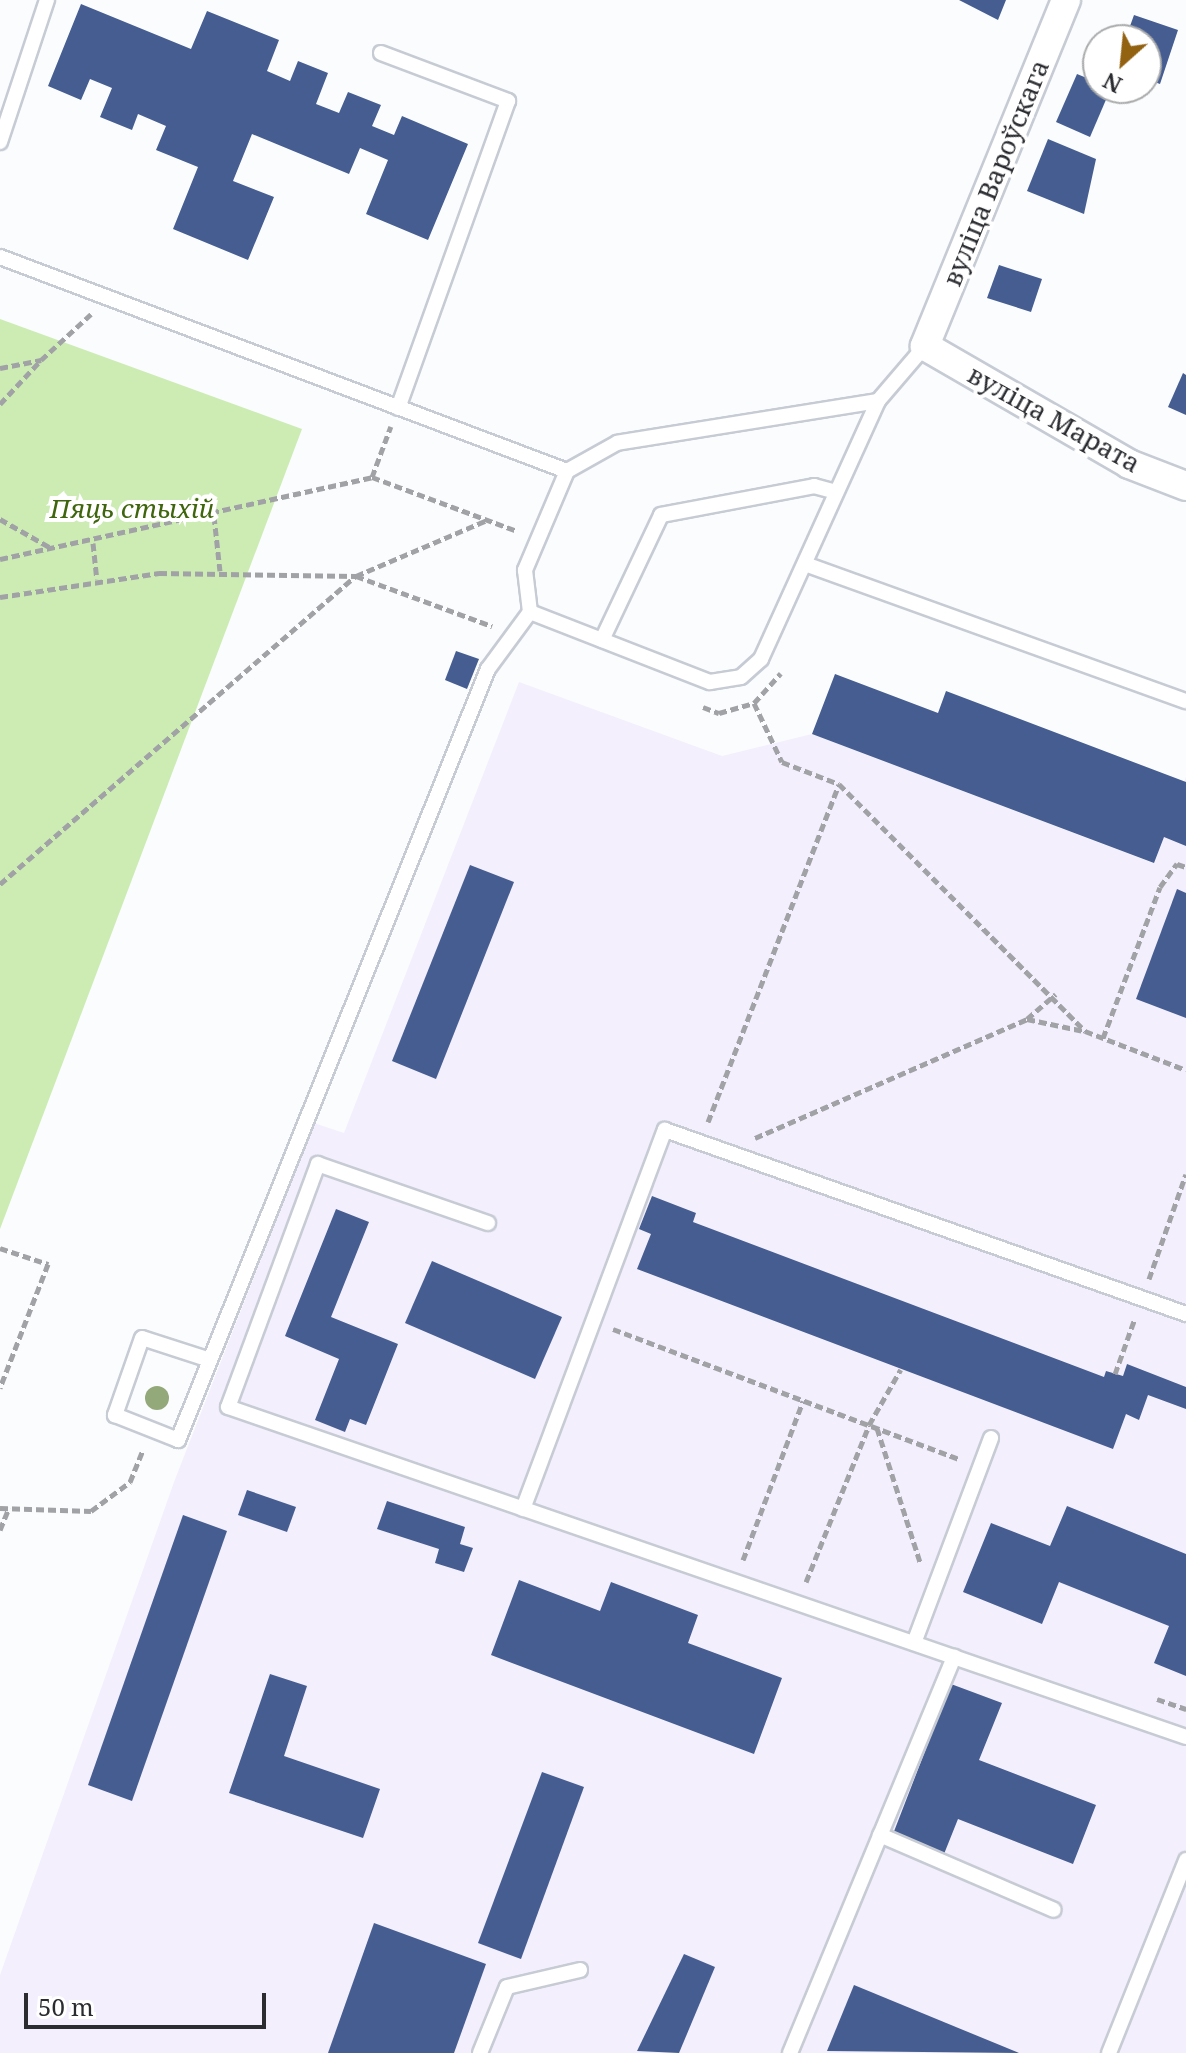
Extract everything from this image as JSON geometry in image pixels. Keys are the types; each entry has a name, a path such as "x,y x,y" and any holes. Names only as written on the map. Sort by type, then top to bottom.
{"street":[{"name":"вуліца Вароўскага","path":"925,346 1066,0"},
{"name":"вуліца Марата","path":"925,346 1129,464 1186,486"}],"lane":[{"path":"0,142 47,0"},
{"path":"381,53 508,101 398,408"},
{"path":"0,257 567,471"},
{"path":"878,401 617,443 567,471 536,538 522,593 530,612 710,682 741,677 761,659 878,401 925,346"},
{"path":"602,640 661,515 814,486 836,492"},
{"path":"805,564 1186,701"},
{"path":"210,1360 142,1338 115,1415 178,1440 488,669 530,612"},
{"path":"523,1509 665,1130 1141,1301 1186,1314"},
{"path":"488,1223 318,1164 228,1407 1186,1737"},
{"path":"914,1643 991,1438"},
{"path":"790,2053 954,1657"},
{"path":"880,1835 1054,1910"},
{"path":"1109,2053 1186,1860"},
{"path":"480,2053 507,1987 580,1970"}],"path":[{"path":"0,404 41,360 109,297"},
{"path":"0,368 41,360"},
{"path":"372,477 398,408"},
{"path":"0,559 93,543 372,477 536,538"},
{"path":"214,516 220,571"},
{"path":"0,519 52,548"},
{"path":"0,884 356,576 487,520"},
{"path":"93,543 97,579"},
{"path":"0,597 97,579 220,571 356,576 515,634"},
{"path":"691,702 719,713 754,703 783,667"},
{"path":"741,677 782,762 839,784 1056,994 1085,1031"},
{"path":"700,1141 839,784"},
{"path":"1103,1038 1160,887 1177,864 1186,867"},
{"path":"726,1151 1027,1019 1056,994"},
{"path":"1027,1019 1085,1031 1186,1070"},
{"path":"1115,1374 1186,1174"},
{"path":"0,1248 48,1264 0,1388"},
{"path":"593,1322 980,1467"},
{"path":"806,1582 869,1425 901,1369"},
{"path":"743,1560 803,1401"},
{"path":"877,1428 931,1597"},
{"path":"0,1508 91,1511 115,1498 130,1482 151,1429"},
{"path":"0,1530 9,1508"}],"shaded area":[{"path":"519,682 722,756 812,734 1153,863 1186,777 1186,2053 0,2053 0,1975 174,1482 314,1123 344,1133"}],"green space":[{"name":"Пяць стыхій","path":"0,319 302,429 0,1229"}],"building":[{"path":"959,0 1006,0 998,20"},
{"path":"81,4 191,49 207,11 279,40 267,71 290,81 298,61 328,73 316,104 339,113 348,92 381,105 372,126 394,135 402,116 468,144 428,240 366,214 388,160 360,148 349,174 252,134 233,181 274,197 248,260 173,229 198,167 156,150 166,126 138,114 132,130 100,117 112,88 90,79 81,100 48,86"},
{"path":"1134,15 1160,24 1131,24"},
{"path":"1162,25 1178,30 1162,78"},
{"path":"1077,74 1082,76 1082,104 1104,104 1090,137 1056,122"},
{"path":"1048,139 1096,159 1084,214 1027,191"},
{"path":"999,265 1042,279 1031,312 987,298"},
{"path":"1183,373 1186,375 1186,415 1168,407"},
{"path":"456,651 479,659 467,689 445,680"},
{"path":"835,674 938,713 946,691 1186,782 1186,846 1164,837 1154,863 812,734"},
{"path":"470,865 514,882 436,1079 392,1061"},
{"path":"1177,889 1186,893 1186,1018 1136,999"},
{"path":"652,1196 696,1213 693,1222 1104,1377 1106,1371 1123,1376 1127,1364 1186,1387 1186,1409 1148,1395 1139,1420 1126,1414 1113,1449 637,1269 651,1234 639,1229"},
{"path":"336,1209 369,1222 331,1317 398,1344 366,1425 350,1419 345,1432 315,1420 339,1359 285,1336"},
{"path":"432,1261 562,1317 535,1379 405,1323"},
{"path":"247,1490 296,1507 287,1532 238,1515"},
{"path":"387,1501 465,1527 460,1544 473,1548 464,1572 435,1563 439,1549 377,1529"},
{"path":"1067,1506 1186,1554 1186,1676 1154,1663 1169,1626 1059,1582 1042,1624 963,1592 991,1523 1050,1546"},
{"path":"183,1515 227,1531 132,1801 88,1785"},
{"path":"519,1580 600,1611 611,1582 698,1615 688,1643 782,1678 754,1754 491,1655"},
{"path":"270,1674 307,1686 284,1756 380,1789 363,1838 229,1793"},
{"path":"951,1684 1002,1703 979,1760 1096,1805 1073,1864 958,1819 944,1854 893,1834"},
{"path":"542,1772 584,1787 521,1959 478,1943"},
{"path":"374,1923 486,1964 454,2053 328,2053"},
{"path":"684,1954 715,1967 679,2053 637,2051"},
{"path":"854,1985 1019,2053 827,2051"}]}
